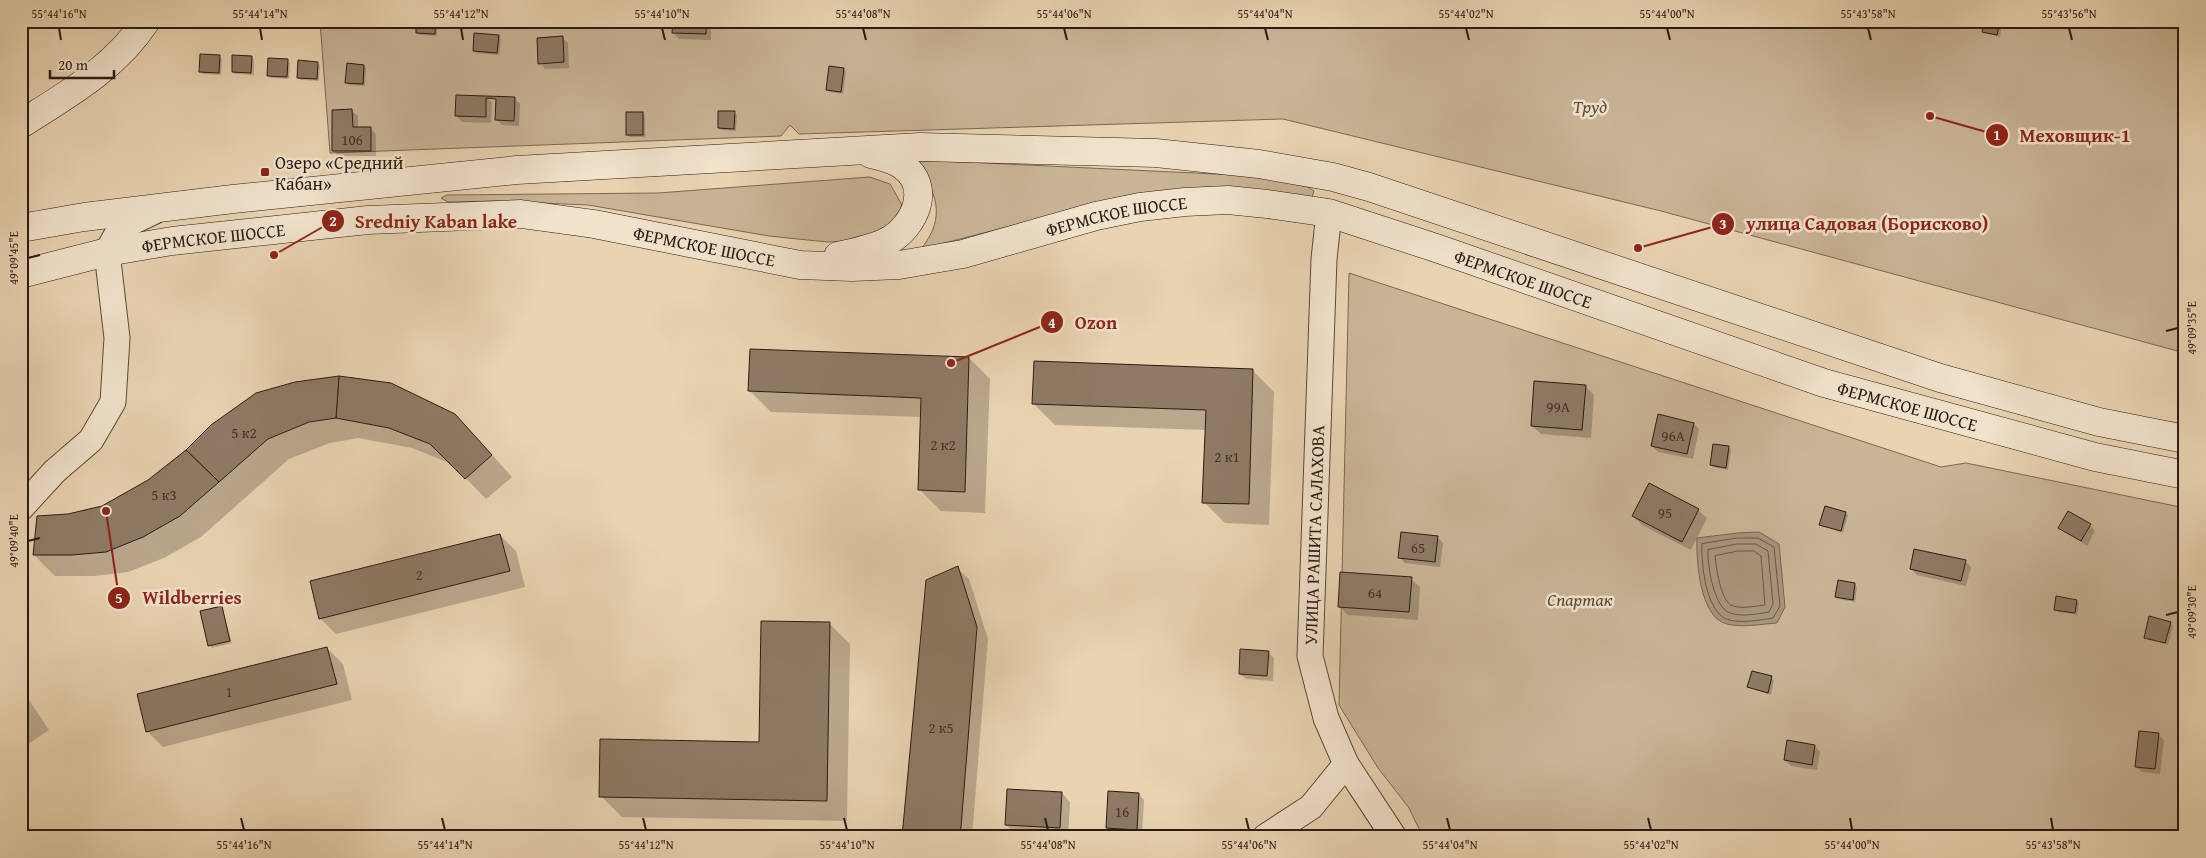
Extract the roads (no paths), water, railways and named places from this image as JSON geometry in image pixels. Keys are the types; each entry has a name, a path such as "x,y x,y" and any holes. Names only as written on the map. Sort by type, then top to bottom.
{"main road":[{"path":"21,124 91,79 131,43 146,21"},
{"name":"ФЕРМСКОЕ ШОССЕ","path":"21,228 84,217 517,170 920,147 1156,153 1259,164 1333,177 1369,186 1940,378 2099,422 2185,440"},
{"path":"800,265 870,248 891,240 908,225 918,210 918,194 914,179 904,166 889,159 856,151"},
{"path":"1329,213 1333,177"},
{"name":"ФЕРМСКОЕ ШОССЕ","path":"21,274 107,252 172,241 368,220 521,214 594,224 800,265 852,267 899,265 963,254 1096,216 1140,207 1185,202 1238,201 1329,213 1436,248 1824,383 2095,457 2185,475"}],"street":[{"path":"21,508 56,471 91,440 113,402 117,338 107,252 117,234 130,223 161,208"},
{"name":"УЛИЦА РАШИТА САЛАХОВА","path":"1329,213 1324,259 1310,656 1326,718 1346,764 1394,837"},
{"path":"1265,837 1311,807 1346,764"}],"water":[{"path":"1759,532 1779,544 1785,607 1777,623 1746,626 1727,624 1718,620 1705,600 1697,560 1697,538"}],"place":[{"name":"Меховщик-1","path":"1930,116"},
{"name":"Озеро «Средний Кабан»","path":"265,172"},
{"name":"улица Садовая (Борисково)","path":"1638,248"},
{"name":"Sredniy Kaban lake","path":"274,255"},
{"name":"Ozon","path":"951,363"},
{"name":"Wildberries","path":"106,511"}],"park label":[{"name":"Труд","path":"1590,106"},
{"name":"Спартак","path":"1580,599"}]}
